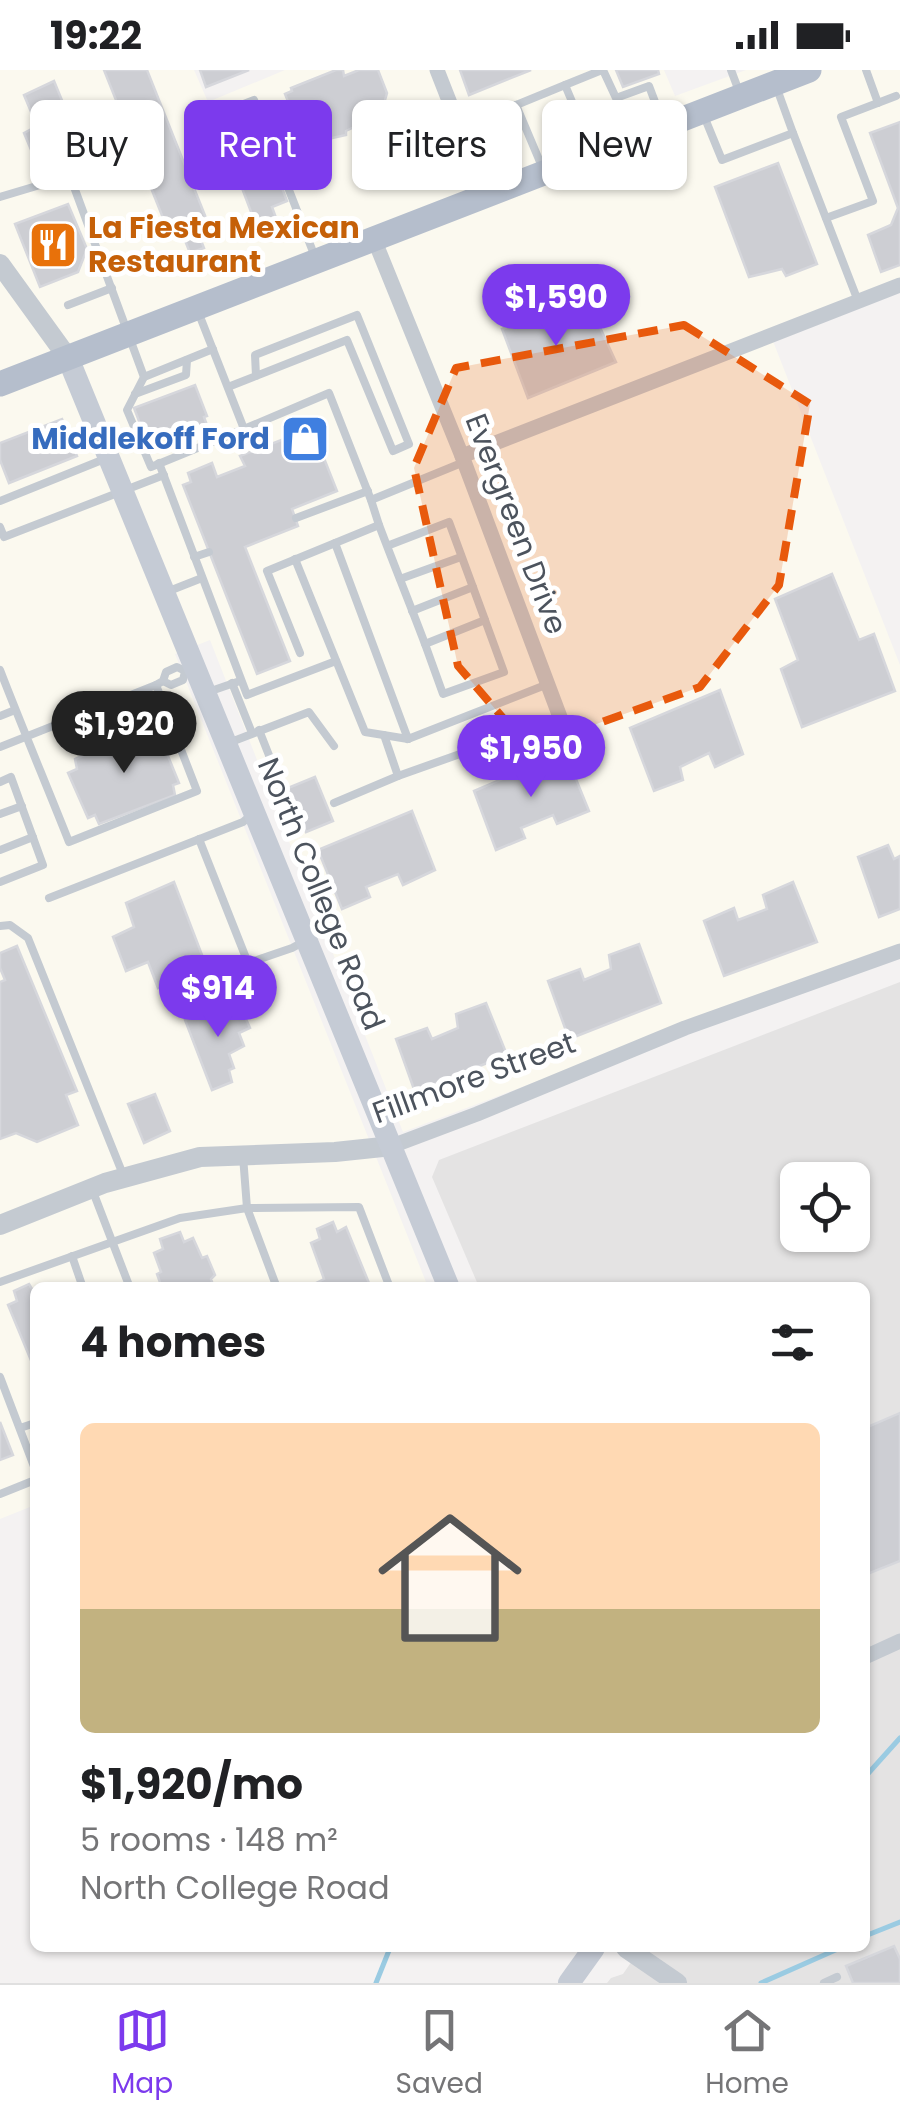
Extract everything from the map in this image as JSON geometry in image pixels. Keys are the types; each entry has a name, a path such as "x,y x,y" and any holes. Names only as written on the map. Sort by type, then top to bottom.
{"main road":[{"path":"687,118 809,70"},
{"path":"0,384 542,174"},
{"name":"North College Road","path":"68,358 165,593 190,669 206,693 447,1282"},
{"path":"569,1983 591,1952"}],"street":[{"path":"437,70 449,100"},
{"path":"484,190 486,196"},
{"name":"Evergreen Drive","path":"374,239 463,459 560,717"},
{"path":"0,264 68,358"},
{"path":"463,459 900,285"},
{"name":"Fillmore Street","path":"0,1225 92,1188 200,1158 392,1146 685,1028 900,951"},
{"path":"870,1655 900,1642"},
{"path":"632,1952 677,1983"},
{"path":"654,1952 694,1983"}],"lane":[{"path":"522,103 602,70 616,98 648,86 654,100"},
{"path":"730,70 741,96"},
{"path":"866,70 878,102"},
{"path":"775,84 858,301"},
{"path":"565,85 571,100"},
{"path":"826,218 873,201 842,116 896,96"},
{"path":"702,112 722,160 793,133"},
{"path":"522,119 542,166"},
{"path":"0,197 70,176 144,377"},
{"path":"289,190 317,261"},
{"path":"68,305 112,288"},
{"path":"197,308 244,429"},
{"path":"228,387 256,376 347,340 394,451 409,444 357,315 255,355 256,376"},
{"path":"213,349 144,377 128,410 150,467 330,393 369,495 379,525 443,694 504,672 449,522 387,546"},
{"path":"136,394 186,374 186,360"},
{"path":"0,501 109,458"},
{"path":"296,518 463,459"},
{"path":"159,463 255,732 295,820"},
{"path":"0,527 4,536 164,475"},
{"path":"300,653 266,571 379,525"},
{"path":"335,543 408,739"},
{"path":"194,557 209,552"},
{"path":"400,579 462,557"},
{"path":"295,559 364,732 408,739 548,684"},
{"path":"165,593 202,578"},
{"path":"412,610 472,587"},
{"path":"424,644 485,620"},
{"path":"237,682 247,696 336,661"},
{"path":"0,747 160,683 171,685 183,680 190,669"},
{"path":"0,670 69,842 196,791 160,683"},
{"path":"206,693 237,682"},
{"path":"0,716 15,710"},
{"path":"226,743 309,712 334,746"},
{"path":"384,735 398,776"},
{"path":"334,802 504,738"},
{"path":"0,782 11,777 43,865 0,882"},
{"path":"0,814 22,806"},
{"path":"49,898 243,822 255,812"},
{"path":"0,850 33,837"},
{"path":"199,839 248,963 307,940"},
{"path":"0,926 10,924 28,938 124,1178"},
{"path":"244,1156 247,1208 275,1282"},
{"path":"92,1188 128,1282"},
{"path":"0,1282 180,1218 247,1208 360,1207 388,1282"},
{"path":"72,1256 81,1282"},
{"path":"0,1376 30,1455"},
{"path":"20,1428 30,1425"},
{"path":"0,1494 30,1482"},
{"path":"824,1983 837,1977"}],"highlighted area":[{"path":"684,325 810,404 779,585 700,687 529,748 458,666 414,468 456,368"}],"shaded area":[{"path":"0,70 194,70 207,100 184,100 184,190 332,190 332,100 213,100 285,70 664,70 675,96 746,70 900,70 900,280 769,331 900,665 900,944 403,1132 210,640 175,654 426,1282 30,1282 30,1507 0,1519"},
{"path":"900,982 900,1983 607,1983 623,1974 638,1952 870,1952 870,1282 477,1282 432,1177 439,1160"}],"building":[{"path":"104,70 147,70 159,100 116,100"},
{"path":"200,70 249,70 206,87"},
{"path":"336,70 343,70 344,76 359,70 378,70 387,93 385,100 352,100 352,128 346,135 332,138 332,100 287,100 285,94"},
{"path":"460,70 531,70 469,95"},
{"path":"616,70 658,70 659,74 623,87"},
{"path":"54,81 62,100 30,100 30,109 24,95"},
{"path":"164,113 184,163 184,190 195,190 208,223 196,228 204,248 190,253 182,233 171,238 152,190 164,190"},
{"path":"900,122 900,265 881,272 868,235 891,225 898,208 870,133"},
{"path":"778,163 817,264 786,276 782,269 749,277 715,187"},
{"path":"243,190 283,190 287,201 272,207 279,226 259,233"},
{"path":"68,204 87,249 78,272 40,287 15,224"},
{"path":"559,305 564,317 581,310 588,325 597,321 616,362 528,398 502,329"},
{"path":"195,385 208,428 184,437 181,428 158,436 162,446 150,450 134,408"},
{"path":"62,419 77,456 9,483 0,460 0,443"},
{"path":"312,428 337,491 292,509 298,526 245,547 290,661 257,674 183,485 191,482 188,473 212,463 217,477 245,466 240,456"},
{"path":"832,574 859,640 874,634 895,691 802,727 781,669 798,660 775,599"},
{"path":"720,690 743,754 715,767 709,753 680,767 683,780 654,791 630,728"},
{"path":"155,724 179,783 173,785 175,795 99,824 95,815 88,818 68,773 77,769 75,759"},
{"path":"565,752 589,811 557,824 553,815 521,828 525,838 496,850 474,791"},
{"path":"315,777 333,821 306,832 288,788"},
{"path":"412,811 435,870 403,885 398,874 366,887 370,897 342,909 318,850"},
{"path":"888,845 894,859 900,856 900,909 879,917 858,857"},
{"path":"174,882 207,968 158,988 148,962 126,971 113,937 134,927 126,903"},
{"path":"793,882 817,942 724,976 704,921 734,908 738,920 767,909 763,895"},
{"path":"639,944 661,1003 569,1039 548,981 580,969 584,980 611,969 609,955"},
{"path":"17,946 77,1091 66,1095 78,1125 37,1142 16,1133 0,1139 0,982 5,980 0,953"},
{"path":"237,999 250,1028 239,1033 244,1046 229,1054 234,1068 229,1070 232,1082 212,1090 185,1020"},
{"path":"486,1003 507,1055 415,1092 396,1039 427,1028 432,1039 458,1028 456,1014"},
{"path":"155,1094 170,1131 144,1143 128,1104"},
{"path":"333,1222 337,1232 346,1227 369,1282 318,1282 324,1279 311,1243 320,1239 317,1229"},
{"path":"180,1232 184,1242 193,1238 202,1258 207,1256 215,1275 212,1282 160,1282 157,1274 161,1272 154,1253 163,1249 160,1239"},
{"path":"30,1286 30,1358 8,1305 17,1301 14,1291"},
{"path":"900,1413 900,1561 870,1573 870,1426"},
{"path":"0,1422 13,1455 0,1460"},
{"path":"894,1946 900,1959 900,1983 853,1983 846,1966"}],"waterway":[{"path":"870,1771 900,1738"},
{"path":"870,1934 900,1922"},
{"path":"376,1983 388,1952"},
{"path":"761,1983 831,1952"}],"place":[{"name":"La Fiesta Mexican Restaurant","path":"53,245"},
{"name":"Middlekoff Ford","path":"305,439"}]}
